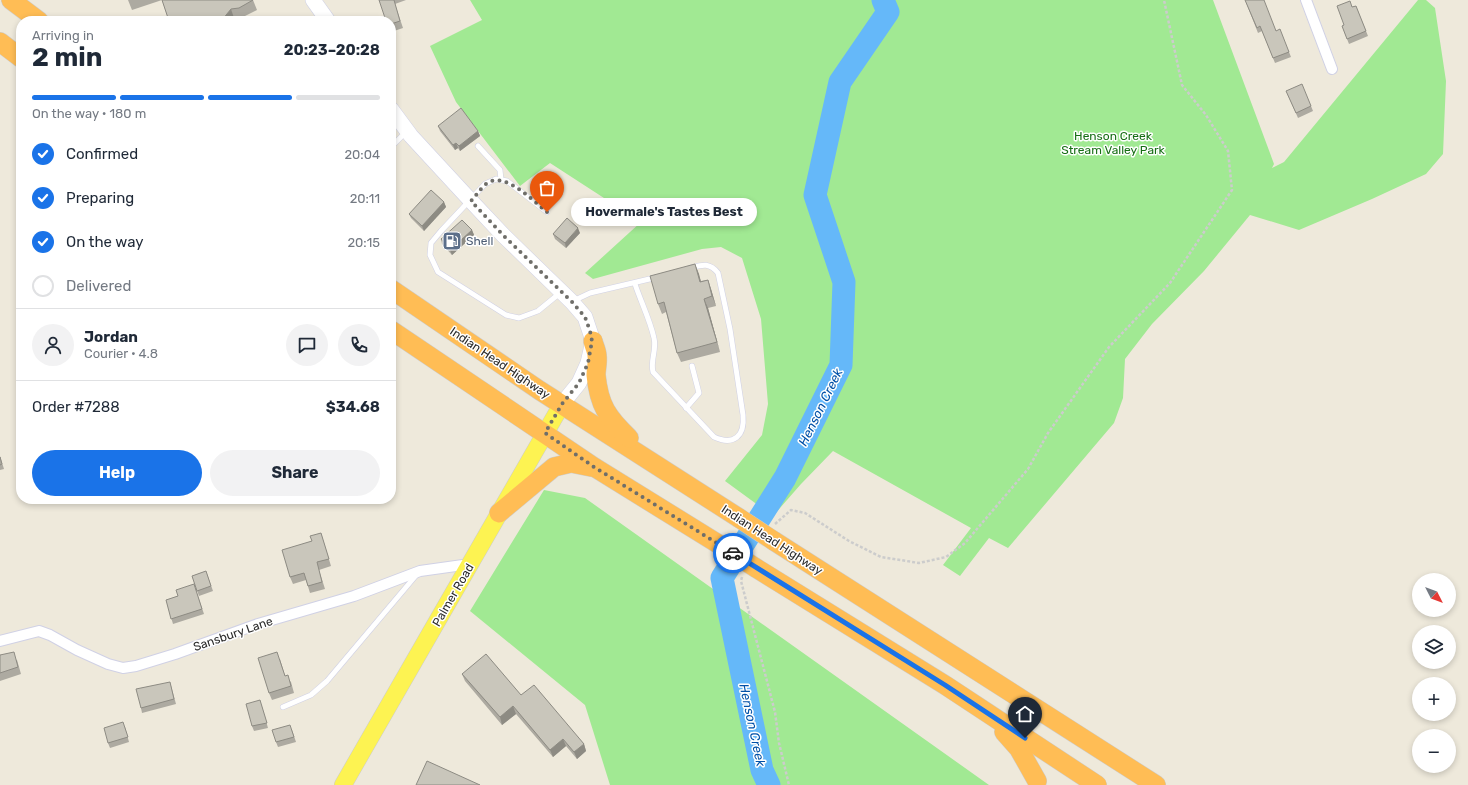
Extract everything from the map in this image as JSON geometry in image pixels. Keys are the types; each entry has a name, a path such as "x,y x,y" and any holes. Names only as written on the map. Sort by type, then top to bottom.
{"highway":[{"path":"11,0 32,16"},
{"path":"0,42 16,54"},
{"name":"Indian Head Highway","path":"396,292 479,350 665,471 739,518 773,535 1156,785"},
{"path":"396,333 594,467 720,545 751,570 987,713 1097,785"},
{"path":"592,341 597,356 596,373 598,393 604,411 613,422 665,471"},
{"path":"499,513 554,467 571,463 594,467"},
{"path":"987,713 1019,749 1038,783"},
{"path":"1038,783 1042,774 1049,768 1071,768"}],"main road":[{"path":"313,0 324,16"},
{"path":"396,116 407,130 471,201 585,317 592,341 588,363 579,383 562,404"},
{"name":"Palmer Road","path":"343,785 562,404"}],"street":[{"path":"1306,0 1332,69"},
{"name":"Sansbury Lane","path":"0,641 39,631 108,664 123,668 136,666 175,654 258,624 354,596 420,571 470,564"}],"lane":[{"path":"396,142 407,130"},
{"path":"478,146 500,170 501,180"},
{"path":"547,212 507,181 496,179 486,184 431,243 430,256 438,272 506,315 519,318 538,311 567,297 635,284 663,276"},
{"path":"635,284 655,339 655,351 651,364 653,372 714,438 723,441 732,441 740,434 744,425 730,329 718,273 713,267 705,264 684,270"},
{"path":"686,408 699,393 692,366"},
{"path":"284,707 311,695 327,681 420,571"}],"path":[{"path":"773,535 779,519 791,510 805,513 849,541 881,558 919,564 946,557 965,543 1028,468 1048,434 1109,347 1170,283 1209,222 1232,190 1228,151 1206,115 1182,86 1164,0"},
{"path":"751,570 741,581 775,712 779,743 789,785"}],"green space":[{"name":"Henson Creek Stream Valley Park","path":"470,0 1213,0 1274,164 1272,168 1284,162 1418,0 1426,0 1435,8 1446,81 1443,154 1426,174 1299,230 1250,215 1204,271 1152,324 1125,359 1123,398 1114,423 1008,548 989,538 960,576 943,565 971,528 833,451 773,516 725,481 762,435 768,404 761,319 742,258 721,247 702,249 593,279 585,273 641,222 550,163 520,186 456,102 430,46 482,20"},
{"path":"544,490 585,498 989,785 610,785 585,705 470,611"}],"building":[{"path":"162,0 253,0 239,8 231,9 225,16 167,16"},
{"path":"379,0 394,0 400,21 396,22 396,16 384,16"},
{"path":"1245,0 1264,0 1276,31 1280,29 1289,52 1273,58 1260,26 1257,28"},
{"path":"1350,1 1352,7 1356,6 1366,31 1347,39 1337,6"},
{"path":"1302,84 1311,106 1296,113 1286,91"},
{"path":"461,108 478,131 459,146 456,143 453,145 438,126"},
{"path":"431,190 444,202 422,226 409,214"},
{"path":"567,218 578,228 565,243 553,234"},
{"path":"462,220 472,230 450,250 441,239"},
{"path":"695,264 700,282 708,280 712,296 704,299 717,342 677,353 664,302 658,304 650,276"},
{"path":"321,533 329,559 317,562 322,582 308,586 304,573 290,577 282,550 312,541 310,536"},
{"path":"206,571 211,586 197,591 192,576"},
{"path":"194,584 202,609 171,619 166,600 178,596 176,590"},
{"path":"14,652 18,667 0,673 0,655"},
{"path":"277,652 285,676 288,675 291,686 269,693 258,658"},
{"path":"486,654 521,695 534,685 584,744 574,752 563,739 550,750 513,706 500,717 462,674"},
{"path":"170,682 174,699 141,708 136,689"},
{"path":"260,700 267,723 252,726 246,704"},
{"path":"123,722 128,737 108,743 104,728"},
{"path":"290,725 294,737 276,742 272,730"},
{"path":"427,761 480,785 416,785"}],"waterway":[{"name":"Henson Creek","path":"769,785 762,770 722,578 785,478 841,365 844,282 815,195 840,82 888,12 883,0"}],"way so far":[{"path":"547,212 507,181 496,179 486,184 471,201 503,235 572,302 585,317 590,331 592,341 588,363 579,383 562,404 545,433 594,467 733,553"}],"place":[{"name":"Hovermale's Tastes Best","path":"547,212"},
{"name":"Shell","path":"452,241"}],"route":[{"path":"733,553 945,685 1025,738"}]}
